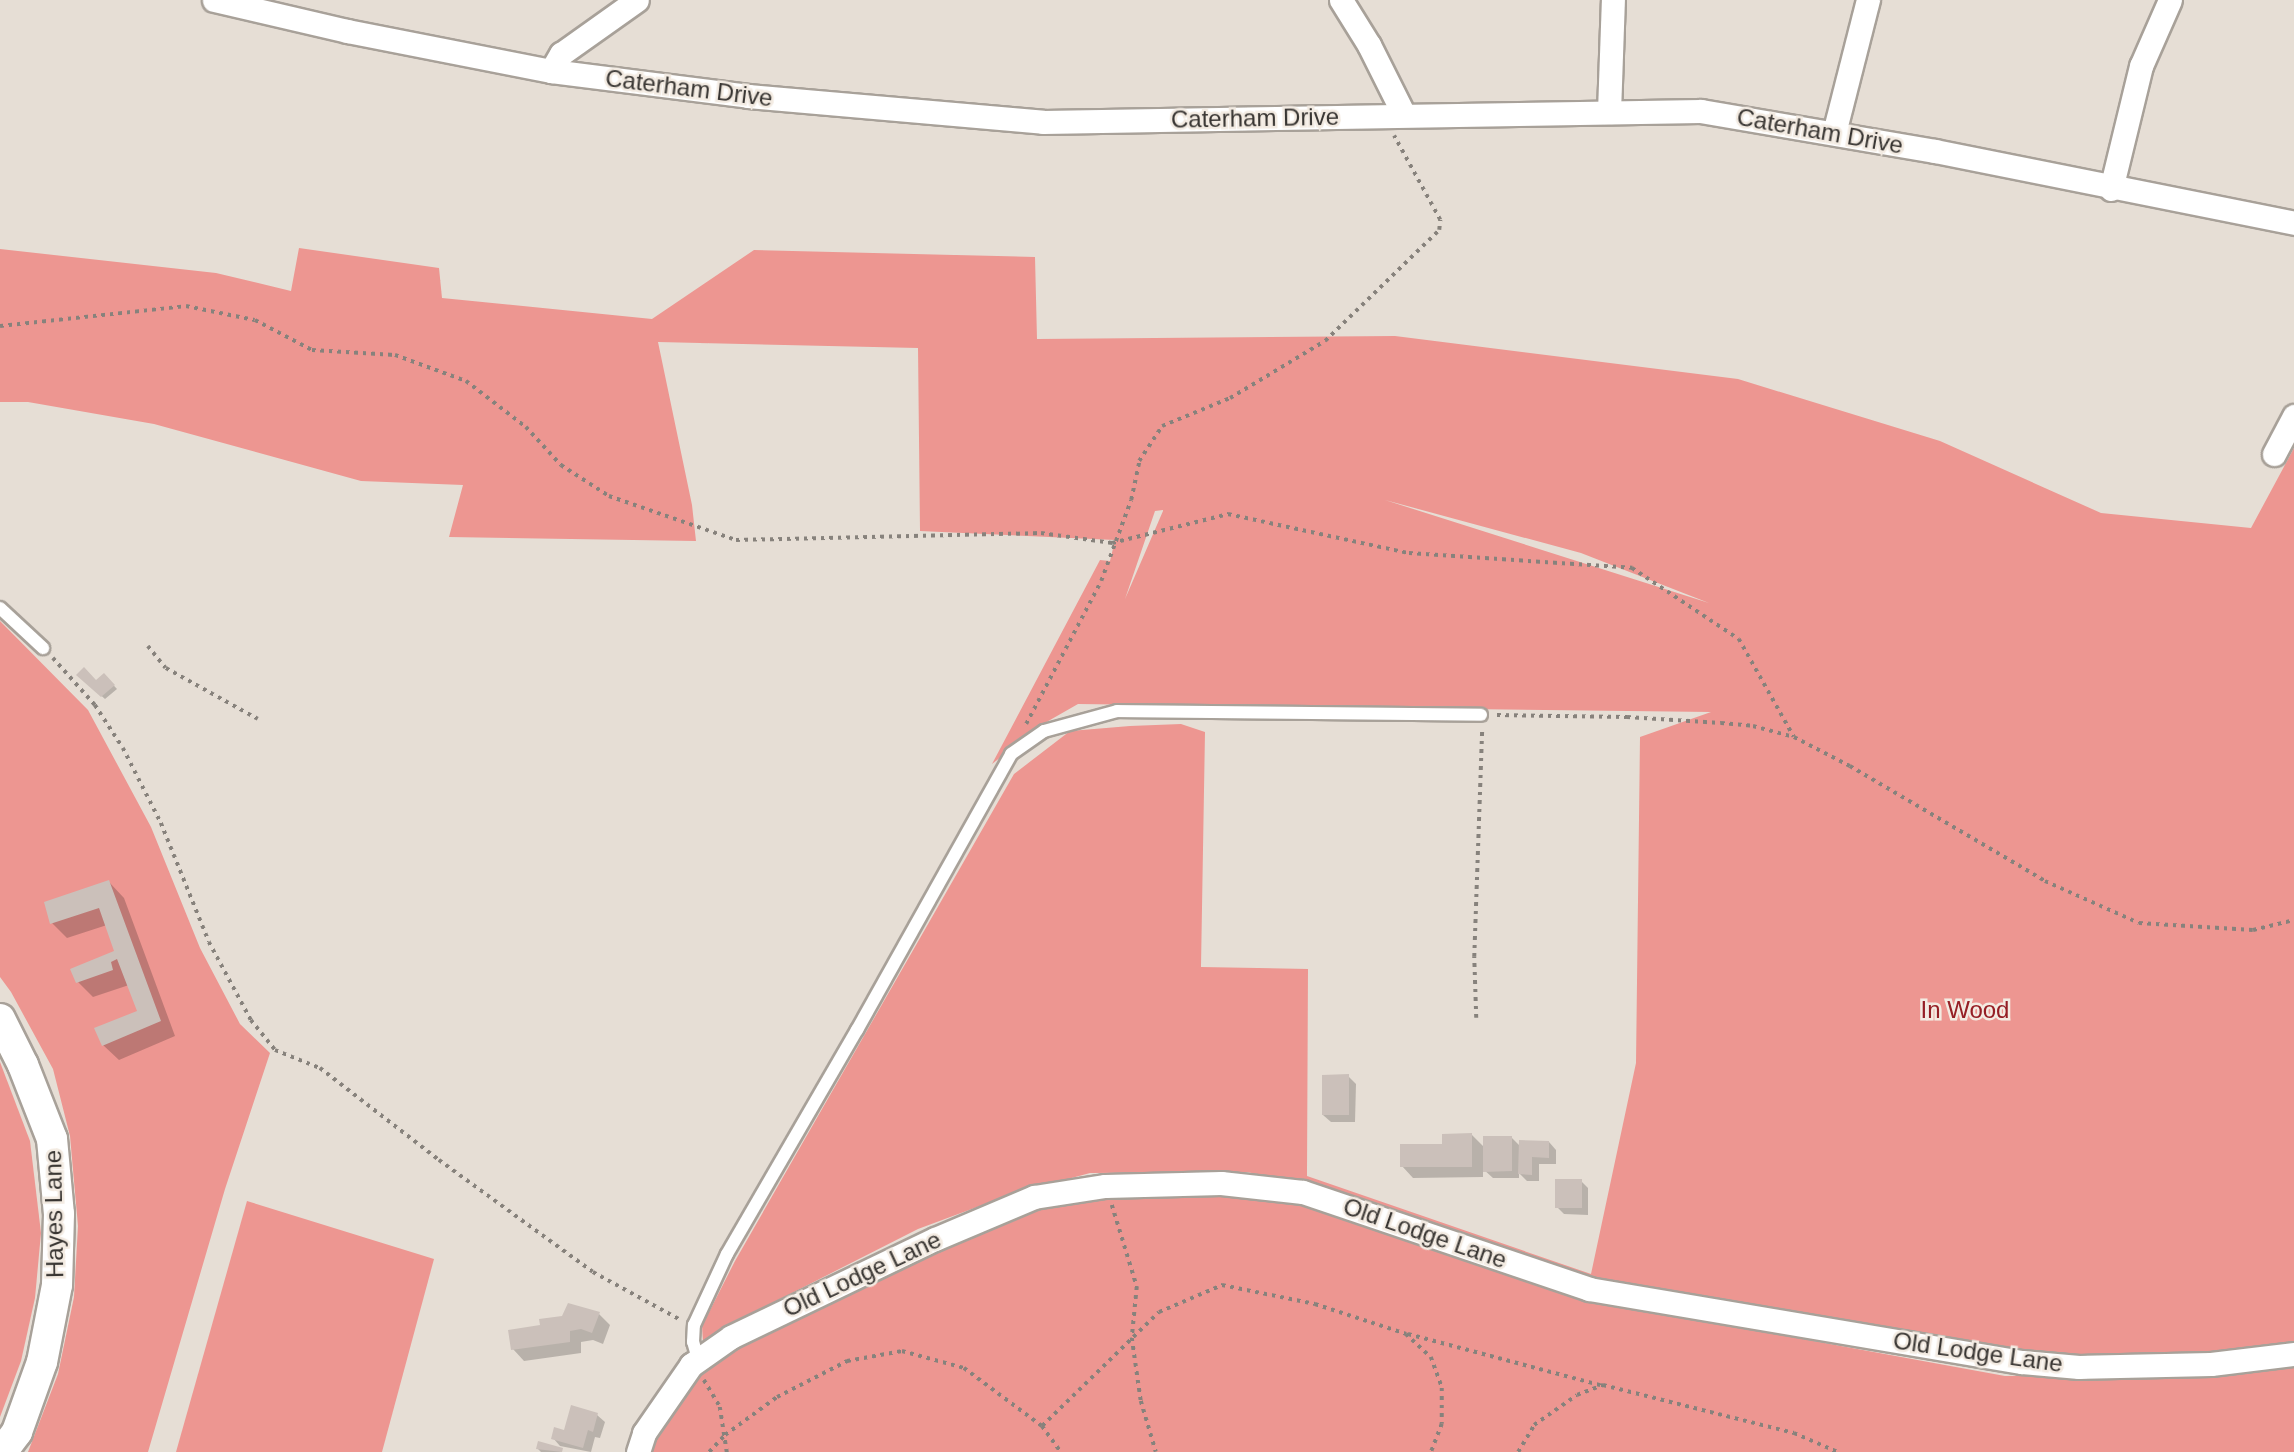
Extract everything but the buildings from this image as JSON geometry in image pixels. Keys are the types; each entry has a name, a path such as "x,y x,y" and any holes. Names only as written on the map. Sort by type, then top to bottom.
{"street":[{"name":"Caterham Drive","path":"214,0 347,31 551,71 748,96 1042,122 1701,111 1834,132 2111,189 2216,206 2294,223"},
{"path":"551,71 561,54 637,0"},
{"path":"1341,0 1369,44 1392,115"},
{"path":"1609,112 1614,0"},
{"path":"1834,132 1868,0"},
{"path":"2111,189 2141,66 2170,0"},
{"path":"2274,454 2294,416"},
{"name":"Hayes Lane","path":"0,1019 23,1065 52,1139 59,1214 57,1285 42,1362 17,1432 2,1452"},
{"name":"Old Lodge Lane","path":"638,1452 645,1433 698,1359 731,1337 935,1239 1034,1197 1105,1186 1221,1183 1303,1192 1589,1289 2022,1362 2079,1367 2211,1364 2294,1354"}],"lane":[{"path":"0,608 43,648"},
{"path":"698,1359 693,1342 694,1325 727,1254 844,1053 1011,754 1044,731 1116,711 1481,715"}],"path":[{"path":"1011,754 1101,581 1112,543 1131,500 1139,461 1162,426 1230,398 1325,341 1439,230 1440,220 1392,115"},
{"path":"0,326 187,306 255,320 312,349 395,355 466,381 526,427 561,465 609,496 736,540 1041,533 1112,543 1228,514 1409,553 1632,568 1739,639 1794,737"},
{"path":"148,646 166,667 258,719"},
{"path":"43,648 94,705 123,748 161,822 209,942 251,1020 275,1050 320,1068 439,1160 593,1272 694,1325"},
{"path":"1476,1018 1474,957 1481,715 1627,717 1754,726 1794,737 1942,818 2045,881 2139,923 2253,930 2294,920"},
{"path":"1105,1186 1124,1239 1137,1287 1132,1338 1141,1401 1156,1452"},
{"path":"1042,1426 1159,1312 1222,1285 1315,1304 1406,1334 1794,1433 1838,1452"},
{"path":"1406,1334 1431,1357 1443,1388 1442,1424 1431,1452"},
{"path":"709,1452 725,1434 777,1397 847,1362 902,1351 964,1368 1042,1426 1061,1452"},
{"path":"707,1383 720,1407 727,1452"},
{"path":"1518,1452 1534,1424 1577,1395 1603,1385"}],"green space":[{"name":"In Wood","path":"299,248 439,268 442,298 652,319 754,250 1035,257 1037,339 1395,336 1738,379 1940,441 2101,513 2251,528 2294,448 2294,1345 2216,1355 2043,1355 1591,1284 1299,1181 1246,1172 1090,1173 1012,1194 918,1229 727,1326 703,1342 702,1326 735,1261 1014,774 1070,731 1130,726 1181,724 1205,732 1201,967 1308,969 1307,1176 1591,1274 1636,1063 1640,737 1711,712 1078,704 1043,724 992,764 1100,560 1110,561 1115,540 920,531 918,348 658,342 692,505 696,541 449,537 463,485 361,481 154,424 28,402 0,402 0,249 216,273 291,291","holes":["1385,500 1581,553 1709,603","1155,511 1163,511 1125,599"]},
{"path":"0,621 88,710 151,827 200,948 240,1024 270,1053 225,1189 148,1452 28,1452 58,1374 74,1297 78,1226 70,1136 53,1069 0,977"},
{"path":"0,1062 30,1141 41,1233 35,1298 21,1361 0,1417"},
{"path":"1219,1195 1295,1200 1594,1301 2005,1376 2214,1374 2294,1366 2294,1452 647,1452 651,1440 703,1370 739,1343 868,1277 1035,1210 1097,1197"},
{"path":"247,1201 434,1259 382,1452 176,1452"}]}
